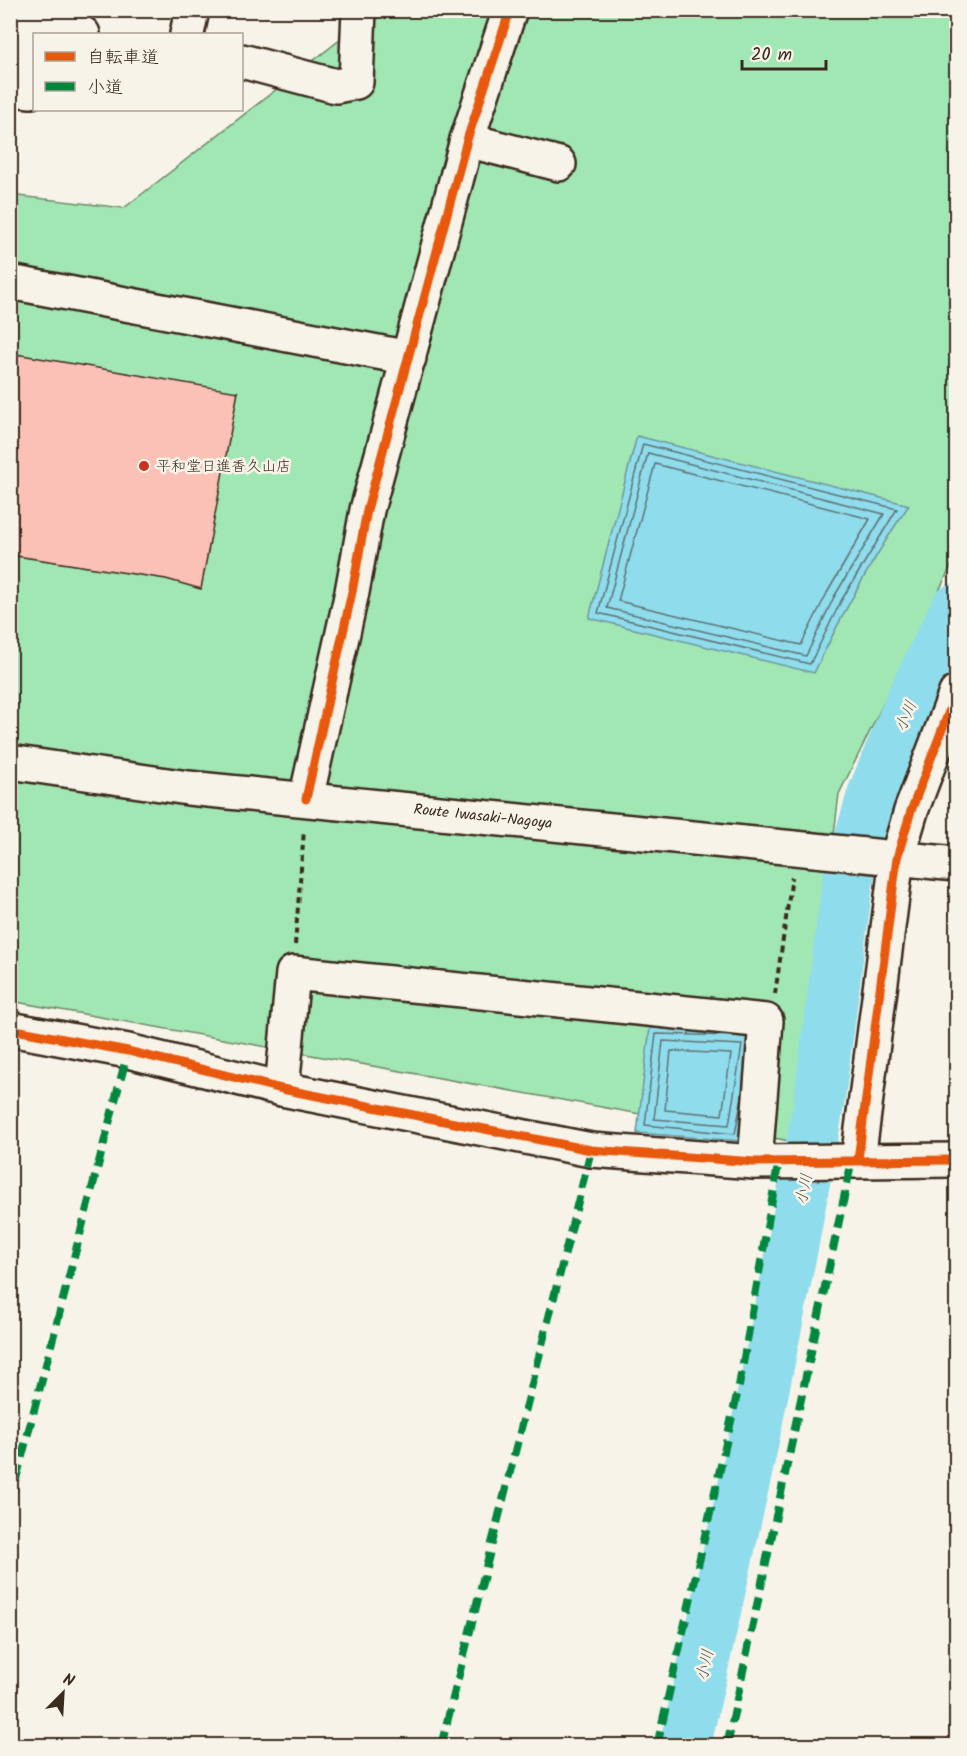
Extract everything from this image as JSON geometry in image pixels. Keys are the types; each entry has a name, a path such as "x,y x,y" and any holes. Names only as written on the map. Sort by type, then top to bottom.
{"street":[{"path":"187,33 192,10"},
{"path":"243,62 336,86 356,82 359,10"},
{"path":"306,799 352,592 367,510 467,140 510,10"},
{"path":"10,89 31,91 33,20 79,33"},
{"path":"467,140 559,164"},
{"path":"10,282 409,358"},
{"path":"846,1161 886,857 911,810 957,693"},
{"name":"Route Iwasaki-Nagoya","path":"10,762 188,788 957,864"},
{"path":"282,1089 293,973 766,1021 769,1162"},
{"path":"10,1029 128,1051 282,1089 591,1150 769,1162 957,1160"}],"path":[{"path":"293,973 306,799"},
{"path":"766,1021 772,1017 807,849"}],"green space":[{"path":"377,11 956,11 956,556 839,794 796,1142 11,1001 10,195 124,208"}],"water":[{"path":"637,436 909,505 858,587 814,673 589,618"},
{"path":"650,1027 758,1031 741,1141 637,1133"}],"building":[{"path":"10,353 238,392 201,589 166,579 10,555"}],"waterway":[{"name":"小川","path":"685,1746 750,1457 793,1245 819,1102 848,879 873,794 912,699 956,609"}],"marked path":[{"path":"10,1502 128,1051"},
{"path":"441,1746 591,1150"},
{"path":"657,1746 739,1386 779,1160"},
{"path":"727,1746 852,1160"}],"cycle path":[{"path":"306,799 352,592 367,510 467,140 510,10"},
{"path":"858,1160 897,858 911,811 956,693"},
{"path":"10,1029 128,1051 282,1089 591,1150 755,1162 956,1160"}],"place":[{"name":"平和堂日進香久山店","path":"144,466"}]}
